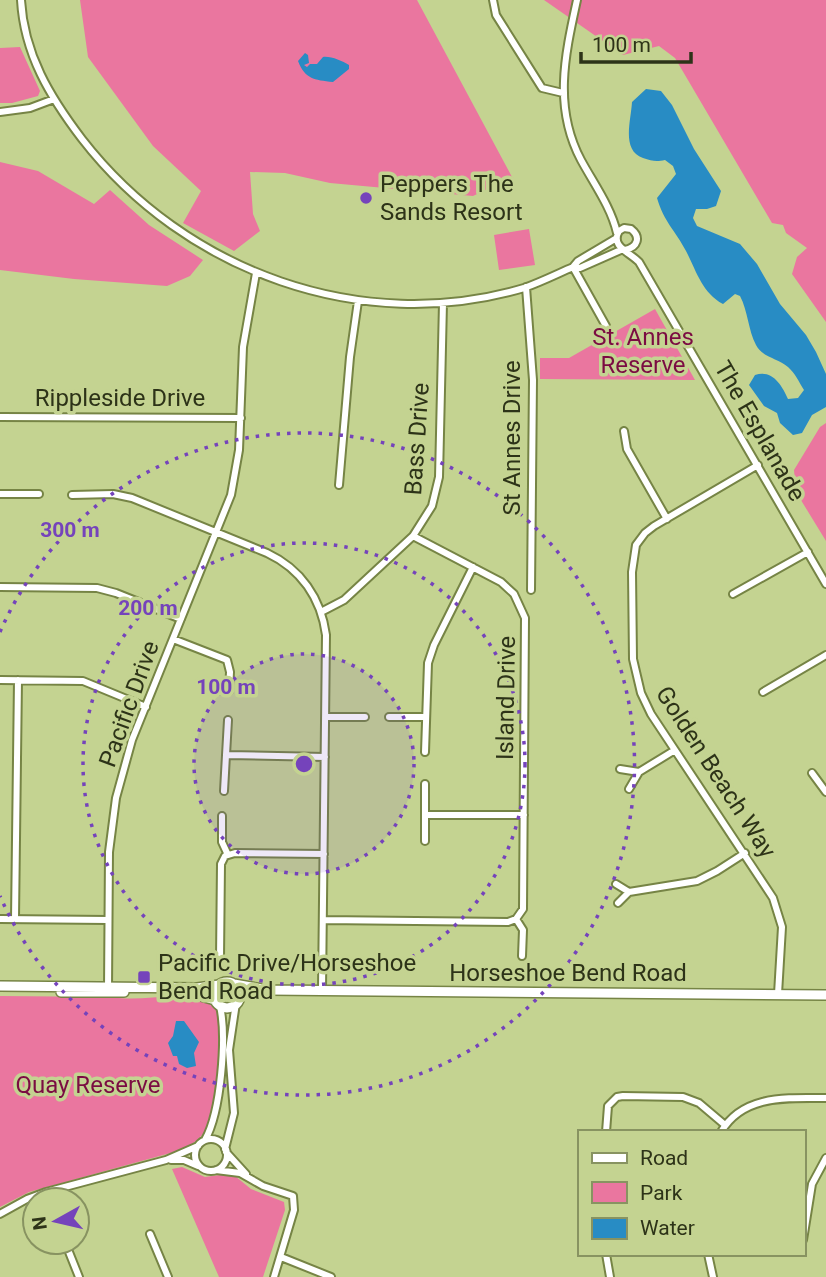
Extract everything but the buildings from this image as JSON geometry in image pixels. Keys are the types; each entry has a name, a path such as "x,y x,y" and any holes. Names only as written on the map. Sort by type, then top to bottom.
{"street":[{"path":"21,0 27,43 35,64 54,99 87,145 142,202 193,240 256,273 309,291 358,301 443,303 492,296 526,287 573,267 616,236 621,229 628,228"},
{"path":"493,0 496,15 542,88 563,93"},
{"name":"The Esplanade","path":"577,0 566,49 563,93 565,117 579,157 610,212 617,245 639,262 826,584"},
{"path":"0,112 30,108 54,99"},
{"name":"The Esplanade","path":"610,212 636,234 639,262"},
{"path":"573,267 580,268 636,244"},
{"path":"573,267 606,326"},
{"name":"Pacific Drive","path":"108,989 109,852 116,798 125,761 218,532 236,475 243,347 256,273"},
{"name":"St Annes Drive","path":"526,287 533,377 531,590"},
{"path":"339,485 350,357 358,301"},
{"name":"Bass Drive","path":"321,612 344,600 413,536 427,517 438,486 443,303"},
{"name":"Rippleside Drive","path":"0,417 241,418"},
{"path":"624,431 626,449 667,519"},
{"name":"Golden Beach Way","path":"758,465 645,533 634,553 632,648 635,671 646,704 773,898 782,927 778,994"},
{"path":"0,494 39,494"},
{"path":"72,495 122,495 218,532 287,564 309,588 321,612 326,635 322,990"},
{"name":"Island Drive","path":"413,536 508,587 519,601 525,618 523,909 516,919 523,930 522,956"},
{"path":"733,594 807,552"},
{"path":"425,752 426,673 430,653 473,567"},
{"path":"0,587 97,588 181,619"},
{"path":"173,639 226,660 230,672 229,691"},
{"path":"763,692 826,656"},
{"path":"0,680 83,681 146,707"},
{"path":"15,919 18,680"},
{"path":"325,717 365,717"},
{"path":"389,717 425,717"},
{"path":"225,791 228,720"},
{"path":"629,789 639,772 675,750"},
{"path":"226,755 325,757"},
{"path":"620,769 639,772"},
{"path":"813,773 826,792"},
{"path":"425,784 425,841"},
{"path":"425,815 524,815"},
{"path":"222,816 222,842 228,855"},
{"path":"618,904 629,892 697,881 744,853"},
{"path":"228,855 324,854"},
{"path":"220,958 221,864 228,855"},
{"path":"616,884 629,892"},
{"path":"0,919 107,920"},
{"path":"323,920 508,922 516,919"},
{"path":"0,991 197,988 226,982 234,984 239,990 229,1050 233,1113 223,1164 216,1170"},
{"name":"Horseshoe Bend Road","path":"234,984 268,989 826,995"},
{"path":"80,1186 166,1160 198,1146 205,1140 213,1120 221,1071 223,1032 214,993 219,985"},
{"path":"0,986 181,992 229,1008 237,1003"},
{"name":"Horseshoe Bend Road","path":"237,1003 268,989"},
{"path":"606,1130 608,1106 617,1097 623,1096 692,1099 725,1125"},
{"path":"721,1130 745,1109 769,1100 826,1098"},
{"path":"205,1140 219,1141 250,1177"},
{"path":"198,1146 195,1154 200,1166"},
{"path":"805,1229 813,1184 826,1158"},
{"path":"166,1160 184,1160 207,1170 234,1171 269,1188 289,1193 295,1201 274,1277"},
{"path":"0,1214 21,1202"},
{"path":"150,1234 168,1277"},
{"path":"71,1256 79,1277"},
{"path":"606,1256 610,1277"},
{"path":"708,1256 713,1277"},
{"path":"281,1257 331,1277"}],"green space":[{"path":"80,0 417,0 512,177 473,196 330,183 285,173 250,172 253,214 260,231 234,251 183,223 201,191 153,146 88,57"},
{"path":"544,0 826,0 826,322 792,274 797,257 807,248 786,233 783,225 772,223 675,58 659,46 623,55"},
{"path":"20,47 40,91 38,96 12,103 0,103 0,48"},
{"path":"0,162 38,171 94,204 110,190 149,225 203,260 190,276 167,286 0,270"},
{"path":"529,229 535,265 499,270 494,235"},
{"name":"St. Annes Reserve","path":"655,309 695,380 540,379 540,358 569,358"},
{"path":"826,423 826,541 796,492 794,470 820,427"},
{"name":"Quay Reserve","path":"0,996 186,997 197,999 215,1009 219,1024 215,1092 209,1122 196,1141 185,1149 51,1186 21,1186 21,1196 0,1207"},
{"path":"182,1167 205,1177 227,1174 235,1176 251,1189 284,1202 285,1210 263,1277 219,1277 172,1169"}],"water":[{"path":"305,53 309,63 304,65 307,67 326,57 346,63 349,69 333,82 315,79 304,72 298,61"},
{"path":"646,89 661,91 672,105 694,149 721,191 716,206 696,209 693,218 697,226 740,244 757,264 780,304 806,335 826,374 826,407 812,415 802,433 793,435 780,423 777,413 764,406 749,385 755,375 766,374 779,384 788,399 798,398 804,390 797,378 784,364 759,349 753,339 740,296 735,294 723,304 710,294 663,213 657,198 676,174 673,166 665,160 643,158 632,149 629,134 632,102"},
{"path":"176,1021 184,1021 199,1042 194,1053 196,1066 187,1068 179,1064 177,1056 173,1056 168,1043 173,1036"}],"place":[{"name":"Peppers The Sands Resort","path":"366,198"},
{"name":"Pacific Drive/Horseshoe Bend Road","path":"144,977"}]}
